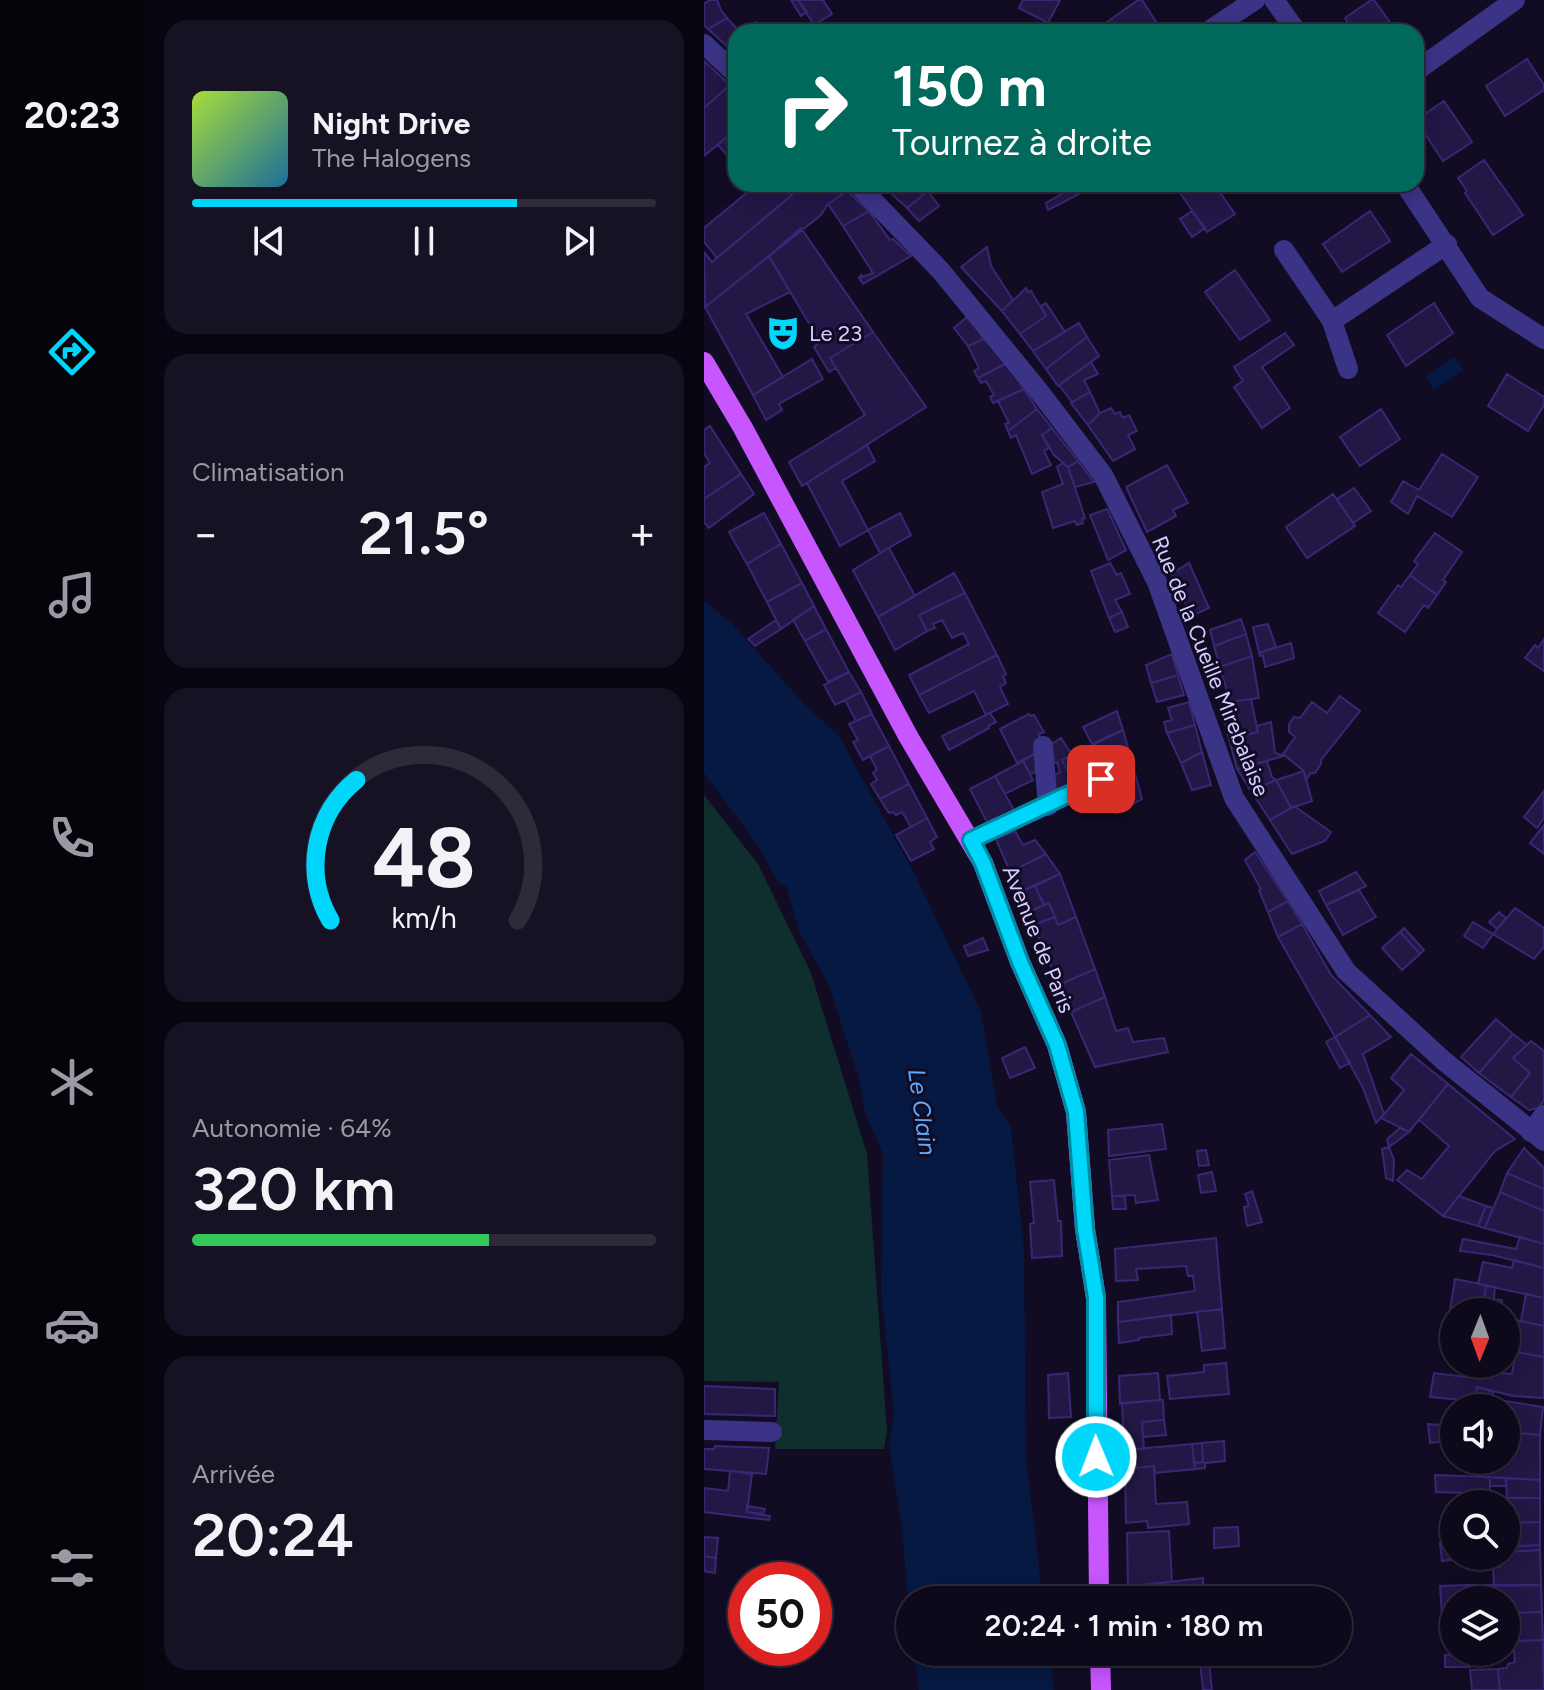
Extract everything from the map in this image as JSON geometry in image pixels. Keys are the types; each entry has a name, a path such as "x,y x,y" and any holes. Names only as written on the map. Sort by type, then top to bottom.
{"main road":[{"name":"Avenue de Paris","path":"704,362 743,428 908,736 983,863 1020,962 1057,1045 1076,1112 1085,1229 1096,1298 1099,1586"},
{"path":"1100,1666 1101,1690"}],"street":[{"path":"1219,24 1255,0"},
{"path":"1274,0 1291,24"},
{"path":"1424,65 1515,0"},
{"path":"704,44 728,66"},
{"name":"Rue de la Cueille Mirebalaise","path":"865,192 941,271 1103,475 1157,582 1234,798 1346,971 1444,1061 1538,1136"},
{"path":"1411,192 1480,298 1544,339"},
{"path":"1332,321 1447,244"},
{"path":"1284,250 1332,321 1348,369"},
{"path":"1043,746 1048,806"},
{"path":"971,840 1101,779"},
{"path":"1538,1136 1544,1115"},
{"path":"704,1430 772,1432"}],"green space":[{"path":"704,795 758,864 811,973 867,1154 887,1431 884,1449 775,1449 779,1382 704,1381"}],"water":[{"path":"1454,357 1463,370 1434,390 1425,377"},
{"name":"Le Clain","path":"704,600 732,624 804,704 839,736 914,873 981,1012 997,1105 1011,1128 1024,1250 1026,1460 1041,1586 907,1586 902,1528 889,1445 894,1413 881,1291 883,1154 865,1112 859,1079 829,985 800,933 786,886 779,883 757,844 704,773"},
{"path":"916,1666 1051,1666 1054,1690 919,1690"}],"building":[{"path":"717,0 727,18 708,29 704,25 704,4"},
{"path":"791,0 798,0 807,12 801,16"},
{"path":"798,0 823,0 832,14 813,24"},
{"path":"1023,0 1060,0 1048,23 1019,8"},
{"path":"1142,0 1157,24 1104,24"},
{"path":"1374,0 1391,24 1349,24 1345,18"},
{"path":"727,18 733,24 728,24 728,47 708,29"},
{"path":"1527,59 1544,85 1544,90 1505,116 1486,86"},
{"path":"704,61 728,83 728,87 704,108"},
{"path":"728,87 728,136 704,156 704,108"},
{"path":"1444,101 1472,142 1443,161 1424,132 1424,115"},
{"path":"728,136 728,156 718,145"},
{"path":"1484,160 1523,215 1493,235 1458,178"},
{"path":"748,192 789,192 792,195 717,258 704,242 704,228"},
{"path":"789,192 846,192 705,307 704,252 712,262 792,195"},
{"path":"848,192 869,211 843,226 828,204"},
{"path":"890,192 927,192 907,208"},
{"path":"927,192 939,206 919,221 907,208"},
{"path":"1065,192 1079,194 1048,210 1046,203"},
{"path":"1220,192 1235,214 1207,232 1180,193"},
{"path":"869,211 890,240 893,239 911,256 863,284 859,278 861,275 873,273 843,226"},
{"path":"1192,211 1205,228 1192,237 1180,219"},
{"path":"1370,211 1390,241 1342,272 1323,244"},
{"path":"801,228 873,332 830,358 836,368 829,372 814,347 820,342 769,256"},
{"path":"987,247 991,266 1013,300 1002,311 961,267"},
{"path":"769,256 790,292 746,314 783,377 753,395 705,307"},
{"path":"1235,270 1270,320 1240,340 1205,292"},
{"path":"1026,288 1046,316 1020,334 1002,311"},
{"path":"1046,303 1065,332 1033,351 1020,334 1046,316 1041,306"},
{"path":"1434,303 1453,333 1406,366 1387,335"},
{"path":"967,317 988,337 968,346 954,328"},
{"path":"1079,323 1087,337 1046,369 1033,351"},
{"path":"873,332 926,407 802,486 789,462 865,415 830,358"},
{"path":"1285,333 1294,345 1262,367 1290,408 1262,428 1234,387 1243,381 1234,367"},
{"path":"988,337 1007,363 978,378 974,371 979,368 968,346"},
{"path":"1087,337 1099,356 1058,386 1046,369"},
{"path":"812,359 823,379 779,404 782,410 766,420 753,395"},
{"path":"1091,362 1098,374 1084,380 1090,392 1072,402 1059,385"},
{"path":"1007,363 1024,389 993,403 990,397 994,395 986,381 981,383 978,378"},
{"path":"1507,374 1544,397 1544,405 1528,431 1488,406"},
{"path":"1024,389 1037,409 1008,431 1005,424 1009,423 998,401"},
{"path":"1090,392 1100,413 1088,425 1071,403"},
{"path":"1111,408 1115,414 1120,412 1123,418 1129,415 1137,431 1128,435 1135,449 1113,461 1088,425 1100,413"},
{"path":"1037,409 1052,428 1042,435 1049,448 1044,451 1051,465 1032,474 1016,435 1011,438 1008,431"},
{"path":"1381,409 1400,439 1360,466 1340,437"},
{"path":"710,426 741,474 704,499 704,467 710,463 704,453 704,430"},
{"path":"1052,428 1078,461 1068,467 1054,455 1042,435"},
{"path":"867,445 875,461 842,481 868,530 840,546 807,483"},
{"path":"1442,454 1478,477 1452,517 1417,496 1408,514 1391,502 1403,481 1419,490"},
{"path":"1078,461 1094,482 1075,487 1068,467"},
{"path":"1063,463 1068,467 1085,518 1082,519 1083,523 1077,525 1075,521 1053,528 1042,492 1063,484 1057,467"},
{"path":"1167,465 1188,503 1173,510 1176,516 1147,532 1126,487"},
{"path":"741,474 754,494 709,528 704,522 704,499"},
{"path":"1354,488 1371,511 1353,523 1337,499"},
{"path":"1333,494 1355,526 1307,558 1286,527"},
{"path":"1107,509 1126,550 1108,560 1090,515"},
{"path":"764,513 781,544 747,564 729,532"},
{"path":"900,513 911,535 880,553 868,530"},
{"path":"1435,533 1462,552 1437,595 1410,575 1418,564 1414,561"},
{"path":"781,544 802,583 767,602 747,564"},
{"path":"889,548 915,596 878,617 853,570"},
{"path":"1110,563 1117,575 1121,573 1130,594 1115,600 1122,612 1109,618 1091,571"},
{"path":"1189,563 1209,608 1191,616 1171,574"},
{"path":"954,573 965,593 919,615 927,631 895,650 878,617"},
{"path":"1410,575 1437,595 1428,608 1424,605 1405,632 1378,613 1398,585 1401,587"},
{"path":"802,583 814,606 781,629 767,602"},
{"path":"965,593 997,655 919,695 909,675 969,644 963,633 952,638 942,620 927,631 919,615"},
{"path":"814,606 826,629 805,641 793,620"},
{"path":"1122,612 1128,627 1115,632 1109,618"},
{"path":"1241,619 1246,634 1214,646 1210,630"},
{"path":"776,620 781,629 755,646 748,639"},
{"path":"1268,624 1276,647 1259,653 1253,627"},
{"path":"826,629 849,672 828,682 805,641"},
{"path":"1246,634 1252,656 1220,667 1214,646"},
{"path":"1544,639 1544,671 1525,658"},
{"path":"1291,643 1294,658 1265,667 1263,655 1259,653"},
{"path":"1172,654 1178,675 1151,683 1146,665"},
{"path":"997,655 1006,674 1003,676 1006,683 1000,687 1008,704 986,715 974,691 929,713 919,695"},
{"path":"1252,656 1259,698 1230,702 1220,667"},
{"path":"849,672 861,692 835,705 824,685"},
{"path":"1178,675 1184,695 1157,702 1151,683"},
{"path":"861,692 872,714 856,721 845,700"},
{"path":"1340,696 1360,711 1321,760 1315,773 1311,773 1306,780 1304,771 1283,754 1295,737 1289,732 1289,724 1294,717 1300,718 1312,702 1327,713"},
{"path":"1251,699 1258,732 1229,739 1220,703"},
{"path":"1189,702 1195,725 1167,733 1164,722 1172,720 1168,708"},
{"path":"1117,711 1123,730 1092,744 1083,727"},
{"path":"990,713 996,722 949,750 942,736"},
{"path":"872,714 889,746 863,760 853,742 858,740 849,724"},
{"path":"1029,714 1034,715 1044,732 1039,734 1043,749 1017,763 1000,729"},
{"path":"1271,722 1275,753 1284,756 1237,769 1229,739 1258,732 1257,726"},
{"path":"1195,725 1202,752 1181,763 1167,733"},
{"path":"1123,730 1132,762 1104,774 1094,757 1076,766 1084,782 1075,785 1062,760"},
{"path":"1061,738 1072,755 1062,760 1077,789 1054,799 1051,777 1060,772 1057,762 1050,765 1050,760 1054,758 1048,746"},
{"path":"889,746 909,784 880,799 871,784 877,780 873,773 877,770 870,756"},
{"path":"1043,749 1043,769 1030,774 1023,761"},
{"path":"1202,752 1211,785 1192,790 1181,763"},
{"path":"1023,761 1033,780 1005,794 995,776"},
{"path":"1267,761 1276,780 1251,791 1237,769"},
{"path":"1132,762 1142,799 1116,813 1113,806 1122,800 1104,774"},
{"path":"1304,771 1312,801 1291,808 1276,780"},
{"path":"995,776 1014,810 988,824 970,789"},
{"path":"1276,780 1291,808 1270,820 1251,791"},
{"path":"909,784 927,818 911,827 902,812 896,815 889,813 880,799"},
{"path":"1544,791 1544,818 1537,828 1524,817"},
{"path":"1294,806 1331,832 1325,841 1292,854 1270,820"},
{"path":"927,818 937,837 930,842 934,849 911,861 896,835"},
{"path":"1544,825 1544,854 1530,843"},
{"path":"1015,831 1023,845 1035,840 1046,854 1010,872 996,839"},
{"path":"1255,852 1288,901 1268,912 1261,889 1245,860"},
{"path":"1046,854 1060,874 1019,892 1010,872"},
{"path":"1356,872 1366,886 1326,905 1319,891"},
{"path":"1060,874 1076,917 1058,925 1049,903 1044,905 1035,886"},
{"path":"1035,886 1044,905 1028,912 1019,892"},
{"path":"1359,890 1376,917 1343,935 1326,905"},
{"path":"1288,901 1302,924 1278,937 1268,912"},
{"path":"1049,903 1055,917 1033,925 1028,912"},
{"path":"1515,908 1544,928 1544,947 1534,959 1493,934"},
{"path":"1499,912 1506,918 1497,929 1489,922"},
{"path":"1055,917 1058,925 1076,917 1095,969 1059,985 1033,925"},
{"path":"1473,922 1493,934 1483,948 1464,936"},
{"path":"1302,924 1331,975 1370,1015 1335,1037 1278,937"},
{"path":"1404,928 1424,950 1420,954 1400,932"},
{"path":"1400,932 1420,954 1402,970 1382,948"},
{"path":"983,938 988,950 968,956 964,946"},
{"path":"1095,969 1105,997 1071,1012 1059,985"},
{"path":"1105,997 1116,1031 1128,1028 1133,1042 1164,1038 1168,1052 1095,1067 1071,1012"},
{"path":"1370,1015 1391,1037 1363,1054 1384,1114 1376,1123 1363,1088 1335,1037"},
{"path":"1496,1019 1513,1034 1479,1073 1461,1057"},
{"path":"1513,1034 1527,1045 1513,1058 1530,1073 1511,1097 1479,1073"},
{"path":"1335,1037 1350,1063 1340,1068 1326,1042"},
{"path":"1531,1041 1544,1051 1544,1101 1538,1108 1529,1110 1511,1097 1530,1073 1513,1058"},
{"path":"1025,1047 1035,1068 1010,1078 1002,1058"},
{"path":"1411,1054 1448,1084 1409,1132 1381,1118 1404,1090 1391,1078"},
{"path":"1448,1084 1515,1139 1495,1151 1443,1216 1397,1180 1407,1170 1422,1179 1449,1146 1419,1120"},
{"path":"1162,1124 1166,1149 1109,1156 1108,1130"},
{"path":"1400,1128 1409,1132 1389,1147 1387,1139"},
{"path":"1389,1147 1394,1160 1393,1181 1386,1178 1382,1149"},
{"path":"1524,1148 1544,1168 1544,1189 1507,1173"},
{"path":"1206,1150 1209,1165 1199,1166 1197,1151"},
{"path":"1149,1155 1158,1200 1136,1203 1135,1195 1112,1196 1109,1160"},
{"path":"1212,1172 1216,1191 1201,1193 1198,1175"},
{"path":"1507,1173 1544,1189 1544,1211 1500,1192"},
{"path":"1054,1180 1058,1221 1061,1221 1062,1256 1032,1258 1030,1224 1034,1223 1030,1182"},
{"path":"1252,1191 1262,1222 1247,1226 1244,1207 1249,1206 1245,1194"},
{"path":"1500,1192 1544,1211 1544,1244 1485,1228"},
{"path":"1112,1196 1125,1196 1126,1209 1113,1209"},
{"path":"1459,1196 1486,1206 1478,1226 1443,1216"},
{"path":"1486,1206 1493,1208 1485,1228 1478,1226"},
{"path":"1520,1237 1544,1244 1544,1268 1492,1255 1460,1251 1463,1239 1516,1249"},
{"path":"1216,1238 1222,1309 1118,1322 1118,1302 1195,1291 1193,1276 1188,1276 1186,1266 1136,1269 1138,1280 1116,1281 1115,1249"},
{"path":"1514,1260 1544,1268 1544,1298 1478,1284 1483,1262 1512,1268"},
{"path":"1455,1279 1486,1285 1485,1298 1452,1298"},
{"path":"1486,1285 1495,1287 1494,1298 1485,1298"},
{"path":"1526,1294 1544,1298 1544,1326 1521,1321"},
{"path":"1222,1309 1225,1348 1202,1351 1197,1312"},
{"path":"1171,1315 1172,1334 1119,1343 1118,1322"},
{"path":"1520,1321 1544,1326 1544,1357 1520,1353"},
{"path":"1520,1353 1544,1357 1544,1398 1477,1387 1476,1394 1430,1397 1434,1373 1440,1374 1440,1378 1520,1378"},
{"path":"1226,1363 1229,1394 1170,1399 1167,1376 1204,1372 1204,1365"},
{"path":"1068,1373 1071,1417 1049,1418 1048,1375"},
{"path":"1158,1373 1160,1400 1120,1404 1119,1376"},
{"path":"704,1386 775,1389 775,1416 704,1414"},
{"path":"1477,1387 1493,1392 1493,1394 1476,1394"},
{"path":"1163,1400 1164,1420 1142,1422 1144,1449 1124,1450 1122,1403"},
{"path":"1520,1403 1543,1407 1540,1435 1520,1433"},
{"path":"1164,1420 1166,1435 1143,1437 1142,1422"},
{"path":"1428,1424 1440,1425 1440,1442 1430,1443"},
{"path":"1520,1433 1540,1435 1540,1480 1478,1477 1478,1474 1520,1474"},
{"path":"1224,1441 1225,1461 1205,1463 1205,1468 1195,1469 1194,1463 1203,1462 1202,1443"},
{"path":"1202,1443 1203,1462 1194,1463 1192,1444"},
{"path":"1192,1444 1195,1469 1155,1473 1154,1466 1125,1469 1124,1450"},
{"path":"715,1446 769,1448 766,1474 704,1469 704,1449 714,1449"},
{"path":"1154,1466 1156,1504 1187,1502 1189,1524 1148,1528 1147,1521 1126,1523 1125,1469"},
{"path":"730,1471 752,1474 747,1512 770,1516 769,1520 704,1512 704,1488 728,1491"},
{"path":"1435,1475 1490,1477 1490,1490 1436,1492"},
{"path":"1490,1477 1506,1478 1506,1486 1490,1486"},
{"path":"1506,1478 1540,1480 1540,1498 1520,1498 1520,1490 1507,1490"},
{"path":"1520,1498 1540,1498 1540,1522 1520,1523"},
{"path":"747,1506 765,1509 763,1514 747,1512"},
{"path":"1540,1522 1540,1545 1520,1546 1520,1523"},
{"path":"1238,1527 1239,1546 1214,1548 1214,1528"},
{"path":"1169,1531 1172,1582 1128,1586 1127,1533"},
{"path":"704,1537 718,1538 716,1558 704,1556"},
{"path":"1540,1545 1540,1550 1520,1551 1520,1546"},
{"path":"1540,1550 1541,1585 1494,1586 1493,1570 1520,1570 1520,1551"},
{"path":"704,1556 716,1558 715,1573 704,1571"},
{"path":"1203,1578 1203,1586 1141,1585"},
{"path":"1541,1585 1542,1612 1520,1613 1520,1586 1481,1586"},
{"path":"1542,1612 1543,1640 1520,1641 1520,1613"},
{"path":"1543,1640 1544,1690 1500,1690 1498,1669 1520,1666 1520,1641"},
{"path":"1200,1666 1209,1666 1212,1690 1203,1690"},
{"path":"1498,1669 1500,1690 1472,1690 1470,1670"}],"place":[{"name":"Le 23","path":"783,333"}],"route":[{"path":"1096,1457 1096,1298 1085,1229 1076,1112 1057,1045 971,840 1101,779"}]}
